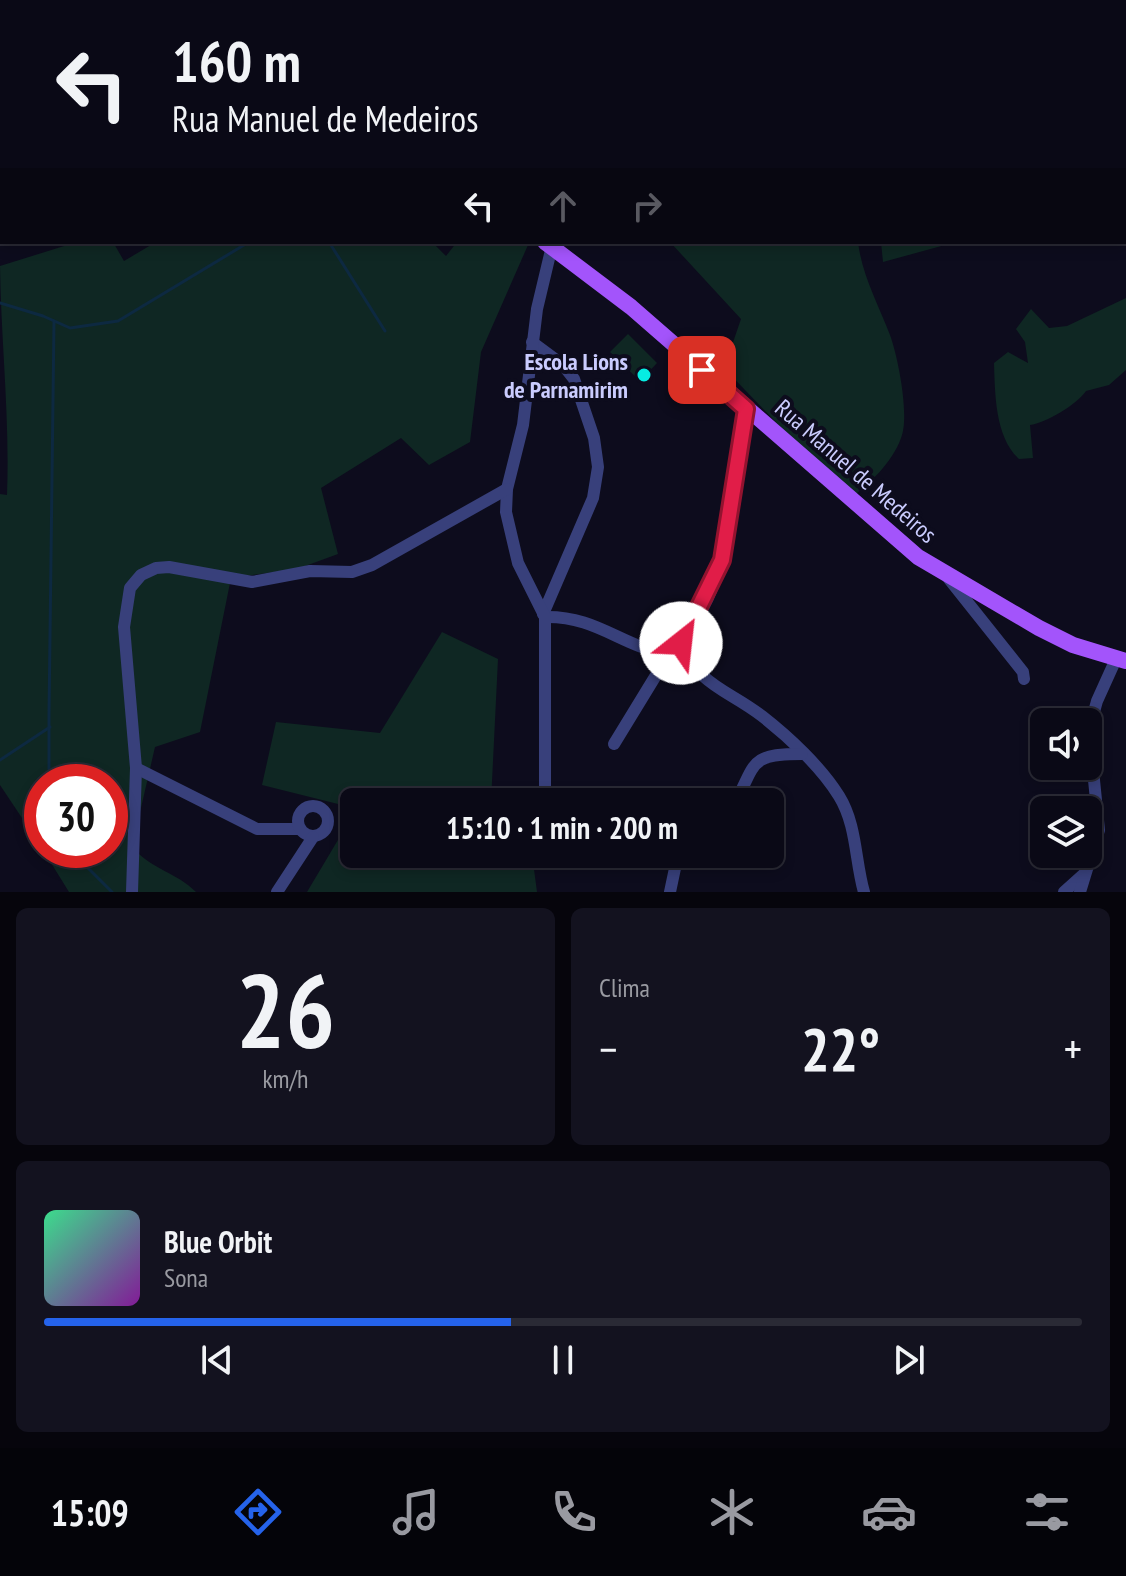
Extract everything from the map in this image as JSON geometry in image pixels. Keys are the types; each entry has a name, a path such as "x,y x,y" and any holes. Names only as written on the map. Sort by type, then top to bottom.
{"main road":[{"name":"Rua Manuel de Medeiros","path":"548,244 631,307 899,542 949,579 1052,635 1121,660"}],"street":[{"path":"544,615 518,563 510,538 507,489 523,425 532,342 548,244"},
{"path":"532,342 563,365 574,379 590,425 598,467 593,498 544,615 545,788"},
{"path":"614,744 669,654 681,643 722,560 746,409"},
{"path":"132,892 136,768 124,627 130,588 141,575 169,567 252,582 310,571 352,572 372,565 507,489"},
{"path":"949,579 1023,672 1024,679"},
{"path":"544,615 579,619 636,646 669,654"},
{"path":"681,643 694,670 708,684 760,715 802,754 840,797 849,817 864,892"},
{"path":"1080,892 1096,846 1099,813 1089,730 1097,701 1121,660"},
{"path":"743,788 756,761 764,756 802,754"},
{"path":"136,768 257,829 300,829 313,837"},
{"path":"277,892 313,837 322,833 328,824 326,814 319,807 310,806 301,811 297,820 300,829"},
{"path":"670,892 675,868"},
{"path":"1064,892 1086,872"}],"green space":[{"path":"71,244 114,244 124,261 153,244 434,244 446,256 455,244 528,245 481,352 470,442 429,465 401,438 321,488 338,554 297,569 231,578 200,732 155,747 135,834 134,849 141,856 196,892 69,892 54,868 128,868 128,764 24,764 24,821 0,785 0,494 7,495 8,466 0,266"},
{"path":"672,244 858,244 867,278 893,345 902,386 904,416 901,438 892,456 873,479 850,499 719,363 730,351 741,319"},
{"path":"881,244 949,244 883,262"},
{"path":"1126,298 1126,370 1109,385 1086,391 1060,412 1030,425 1033,458 1019,459 1011,450 1001,427 994,363 1008,352 1028,363 1025,342 1016,329 1031,309 1049,328 1067,326"},
{"path":"628,334 657,363 640,381 610,352"},
{"path":"442,632 498,659 492,788 340,788 340,804 262,785 276,722 380,733"},
{"path":"340,837 340,868 534,868 537,892 307,892"}],"waterway":[{"path":"0,303 70,328 118,321 246,244"},
{"path":"330,244 385,331"},
{"path":"49,764 54,321"},
{"path":"0,760 50,727"},
{"path":"88,868 112,892"}],"place":[{"name":"Escola Lions de Parnamirim","path":"644,375"}],"route":[{"path":"681,643 707,596 722,560 731,520 746,409 702,370"}]}
